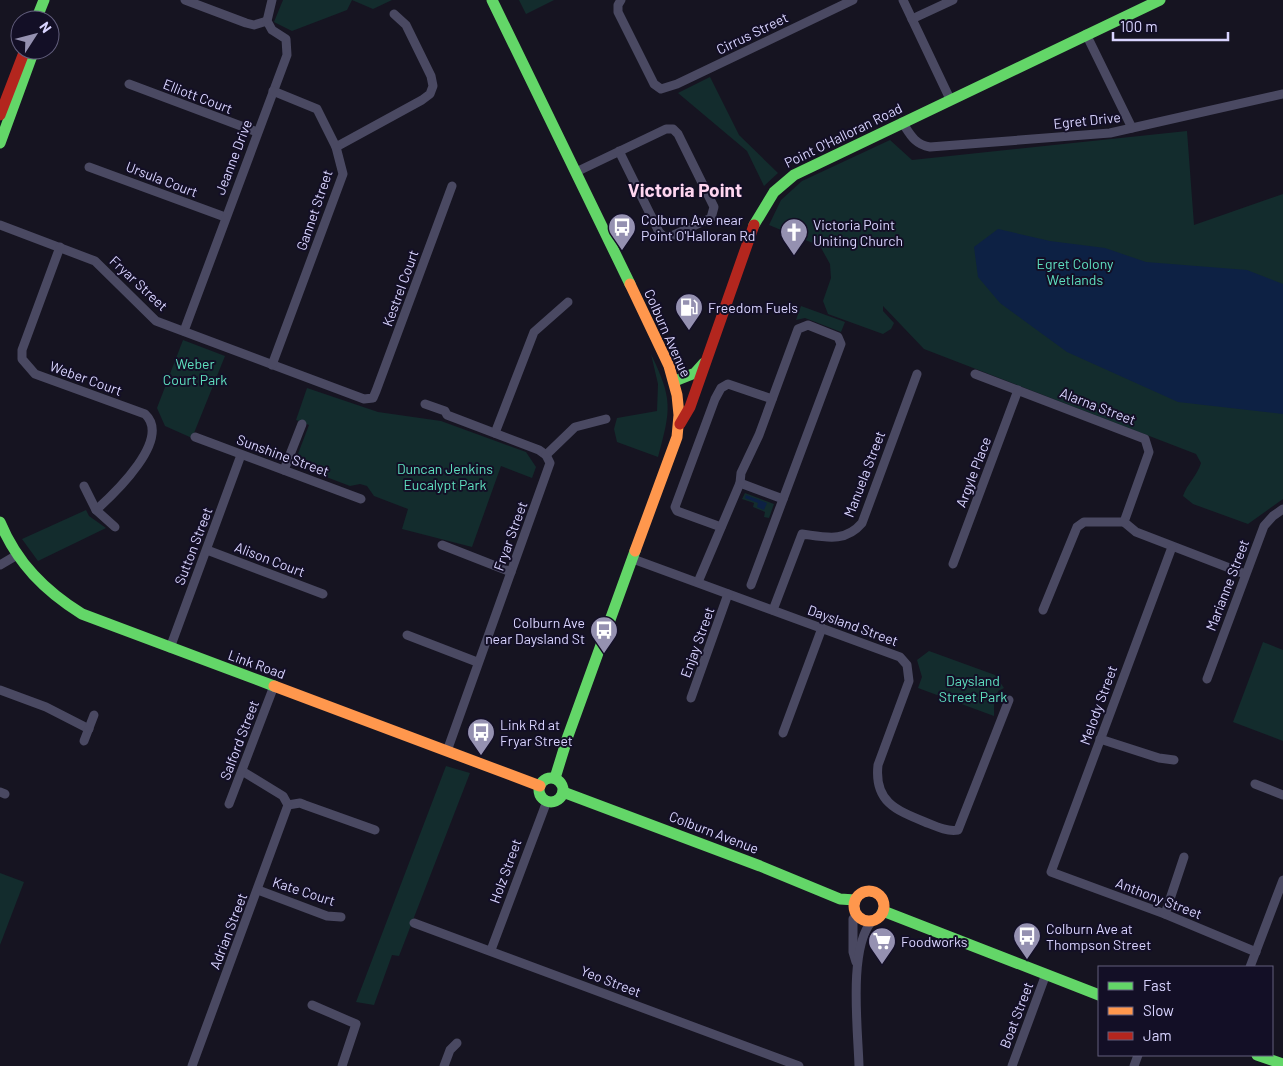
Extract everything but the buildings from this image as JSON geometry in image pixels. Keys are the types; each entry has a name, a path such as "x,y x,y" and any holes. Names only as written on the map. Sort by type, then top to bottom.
{"main road":[{"name":"Colburn Avenue","path":"492,0 675,382 679,400 678,426 633,558 568,736 555,778"},
{"name":"Point O'Halloran Road","path":"678,426 690,406 757,217 774,192 794,175 1160,0"},
{"path":"0,143 2,119 22,60"},
{"path":"2,119 29,60"},
{"path":"675,382 695,373 704,363"},
{"name":"Link Road","path":"0,522 17,555 33,576 66,604 103,623 540,786"},
{"path":"548,778 555,778 561,782 563,792 557,800 547,801 540,793 540,786 548,778"},
{"name":"Colburn Avenue","path":"563,792 840,898 854,900"},
{"path":"874,892 884,902 883,911 879,918 872,921 861,920 856,915 854,900 861,893 874,892"},
{"path":"883,911 1098,994"},
{"path":"1259,1059 1283,1064"}],"street":[{"path":"185,0 246,23 254,24 267,21 272,0"},
{"name":"Cirrus Street","path":"621,0 618,5 618,12 654,84 662,89 670,87 853,0"},
{"path":"903,0 950,99"},
{"path":"912,19 953,0"},
{"path":"336,147 430,94 433,86 431,76 406,25 394,14"},
{"name":"Jeanne Drive","path":"184,331 288,47 286,40 272,30 267,21"},
{"path":"1086,34 1132,128"},
{"name":"Elliott Court","path":"129,84 257,132"},
{"name":"Gannet Street","path":"272,365 343,174 336,147 317,110 273,92"},
{"name":"Egret Drive","path":"902,122 914,140 921,146 930,147 1110,133 1283,94"},
{"path":"576,172 619,151 666,129 673,130 678,134 714,207 711,218 669,237 664,237 659,232 619,151"},
{"name":"Ursula Court","path":"89,167 225,218"},
{"name":"Kestrel Court","path":"372,398 452,186"},
{"name":"Fryar Street","path":"0,225 95,261 156,321 364,399 372,398"},
{"name":"Weber Court","path":"60,247 22,350 22,359 35,374 145,414 151,419 153,426 152,434 138,466 96,510"},
{"path":"495,433 534,332 568,302"},
{"path":"698,582 740,483 741,473 772,399 798,329 808,325 841,340 751,585"},
{"name":"Manuela Street","path":"773,610 802,534 839,538 848,536 862,523 916,374"},
{"name":"Alarna Street","path":"975,374 1145,440 1149,452 1124,522"},
{"path":"721,527 677,511 675,506 715,399 720,388 728,384 772,399"},
{"name":"Argyle Place","path":"953,564 1018,390"},
{"path":"425,404 445,411 447,416 539,450 546,455 575,427 606,419"},
{"path":"284,470 302,424"},
{"name":"Sunshine Street","path":"195,438 360,499"},
{"name":"Sutton Street","path":"170,648 241,455"},
{"name":"Fryar Street","path":"447,751 477,662 550,470 550,463 546,455"},
{"path":"740,483 783,499"},
{"path":"84,486 96,510 115,527"},
{"name":"Marianne Street","path":"1207,679 1264,526 1272,516 1283,509"},
{"path":"1043,610 1077,527 1084,522 1124,522 1136,532 1245,574"},
{"path":"442,545 512,572"},
{"name":"Melody Street","path":"1050,872 1172,547"},
{"name":"Alison Court","path":"207,550 323,594"},
{"path":"0,565 17,555"},
{"name":"Daysland Street","path":"633,558 900,657 906,665 909,681 878,765 878,787 884,798 900,812 951,832 958,830 1009,700"},
{"name":"Enjay Street","path":"691,698 728,594"},
{"path":"783,733 822,628"},
{"path":"407,635 477,662"},
{"name":"Salford Street","path":"229,804 274,686"},
{"path":"0,690 46,706 89,729"},
{"path":"84,741 94,715"},
{"path":"1100,739 1159,758 1174,760"},
{"path":"242,771 283,796 288,805 305,804 375,830"},
{"path":"1255,784 1283,795"},
{"name":"Holz Street","path":"491,950 547,801"},
{"name":"Adrian Street","path":"192,1066 288,805"},
{"path":"1165,914 1184,857"},
{"name":"Anthony Street","path":"1050,872 1165,914 1256,952"},
{"path":"1250,966 1283,880"},
{"name":"Kate Court","path":"258,890 327,916 341,917"},
{"path":"856,915 853,918 853,952 857,965"},
{"path":"859,1066 857,965 863,933 872,921"},
{"name":"Yeo Street","path":"414,923 799,1066"},
{"name":"Boat Street","path":"1012,1066 1046,974"},
{"path":"312,1005 354,1022 356,1027 342,1066"},
{"path":"444,1066 450,1050 457,1043"}],"green space":[{"path":"283,0 352,0 347,10 292,31 274,22"},
{"path":"352,0 392,0 373,9"},
{"path":"519,0 554,0 526,14"},
{"path":"710,77 739,135 778,173 764,186 747,151 678,93"},
{"name":"Egret Colony Wetlands","path":"1187,131 1194,225 1283,194 1283,499 1248,524 1193,504 1183,496 1201,463 1196,454 924,349 883,306 883,311 894,323 891,329 883,334 828,314 823,301 831,278 830,264 820,246 769,225 781,200 802,181 890,140 912,160"},
{"path":"801,306 845,322 841,332 805,318 796,320"},
{"name":"Weber Court Park","path":"183,340 225,356 192,438 165,426 157,408"},
{"path":"651,354 663,383 668,405 658,457 617,442 614,429 617,418 657,411 658,384"},
{"name":"Duncan Jenkins Eucalypt Park","path":"307,388 378,412 441,421 526,452 536,467 532,478 501,466 472,547 402,529 408,509 374,496 367,486 360,484 350,486 300,467 296,463 309,425 296,420"},
{"path":"745,493 774,504 769,518 764,517 765,512 753,507 754,503 742,499"},
{"path":"86,510 89,516 106,528 38,561 22,539"},
{"path":"1263,642 1283,650 1283,741 1233,722"},
{"name":"Daysland Street Park","path":"929,651 995,675 1004,688 998,691 994,704 994,716 918,688 922,677 917,660"},
{"path":"446,766 470,773 399,956 392,955 374,1005 356,1002"},
{"path":"0,873 24,882 0,945"}],"water":[{"path":"998,229 1050,241 1105,248 1146,262 1247,270 1283,284 1283,414 1178,402 1067,352 1000,303 978,277 974,247"},
{"path":"746,495 767,503 764,510 757,507 758,503 745,498"}],"traffic: fast":[{"path":"40,10 44,0"},
{"path":"492,0 630,284"},
{"path":"754,225 774,192 794,175 1160,0"},
{"path":"0,143 30,60"},
{"path":"675,381 695,373 704,363"},
{"path":"0,522 15,550 34,575 56,596 82,614 274,686"},
{"path":"555,778 568,736 635,551"},
{"path":"551,778 556,779 562,785 563,790 562,795 556,801 551,802 546,801 540,795 539,790 540,785 546,779 551,778"},
{"path":"563,792 760,866 840,899 855,900"},
{"path":"883,911 1098,995"},
{"path":"1260,1056 1283,1064"}],"traffic: slow":[{"path":"630,284 669,366 677,395 679,415 677,437 635,551"},
{"path":"274,686 540,786"},
{"path":"869,891 880,895 884,906 880,917 869,921 858,917 854,906 858,895 869,891"}],"traffic: jam":[{"path":"0,115 21,60"},
{"path":"680,424 690,407 754,225"}],"place":[{"name":"Colburn Ave near Point O'Halloran Rd","path":"622,251"},
{"name":"Victoria Point Uniting Church","path":"794,256"},
{"name":"Freedom Fuels","path":"689,331"},
{"name":"Colburn Ave near Daysland St","path":"604,654"},
{"name":"Link Rd at Fryar Street","path":"481,756"},
{"name":"Colburn Ave at Thompson Street","path":"1027,960"},
{"name":"Foodworks","path":"882,965"}],"district":[{"name":"Victoria Point","path":"685,189"}]}
